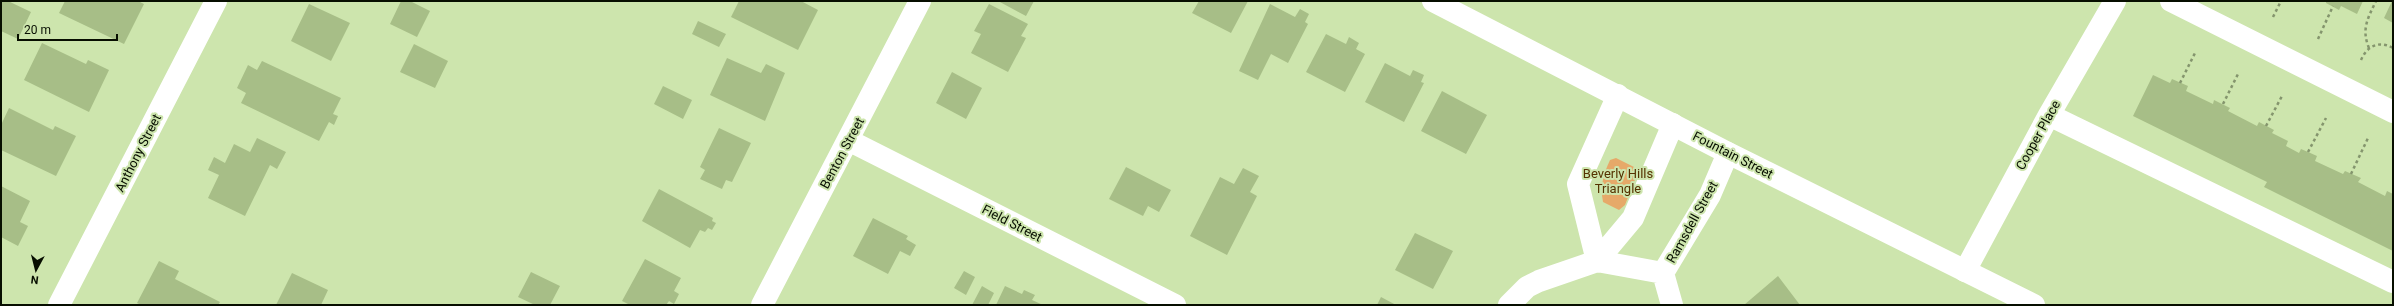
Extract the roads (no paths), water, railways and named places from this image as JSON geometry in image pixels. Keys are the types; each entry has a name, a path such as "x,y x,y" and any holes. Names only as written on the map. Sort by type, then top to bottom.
{"street":[{"name":"Anthony Street","path":"59,305 216,1"},
{"name":"Benton Street","path":"762,305 920,1"},
{"name":"Fountain Street","path":"1433,1 1728,153 2034,305"},
{"name":"Cooper Place","path":"1965,271 2049,115 2115,1"},
{"path":"2171,1 2393,112"},
{"path":"1597,261 1578,184 1618,95"},
{"path":"2049,115 2393,282"},
{"path":"1597,261 1633,218 1673,124"},
{"name":"Field Street","path":"848,140 1175,305"},
{"name":"Ramsdell Street","path":"1509,305 1528,287 1539,281 1597,261 1663,273 1710,195 1728,153"},
{"path":"1663,273 1672,305"}],"park label":[{"name":"Beverly Hills Triangle","path":"1618,180"}]}
